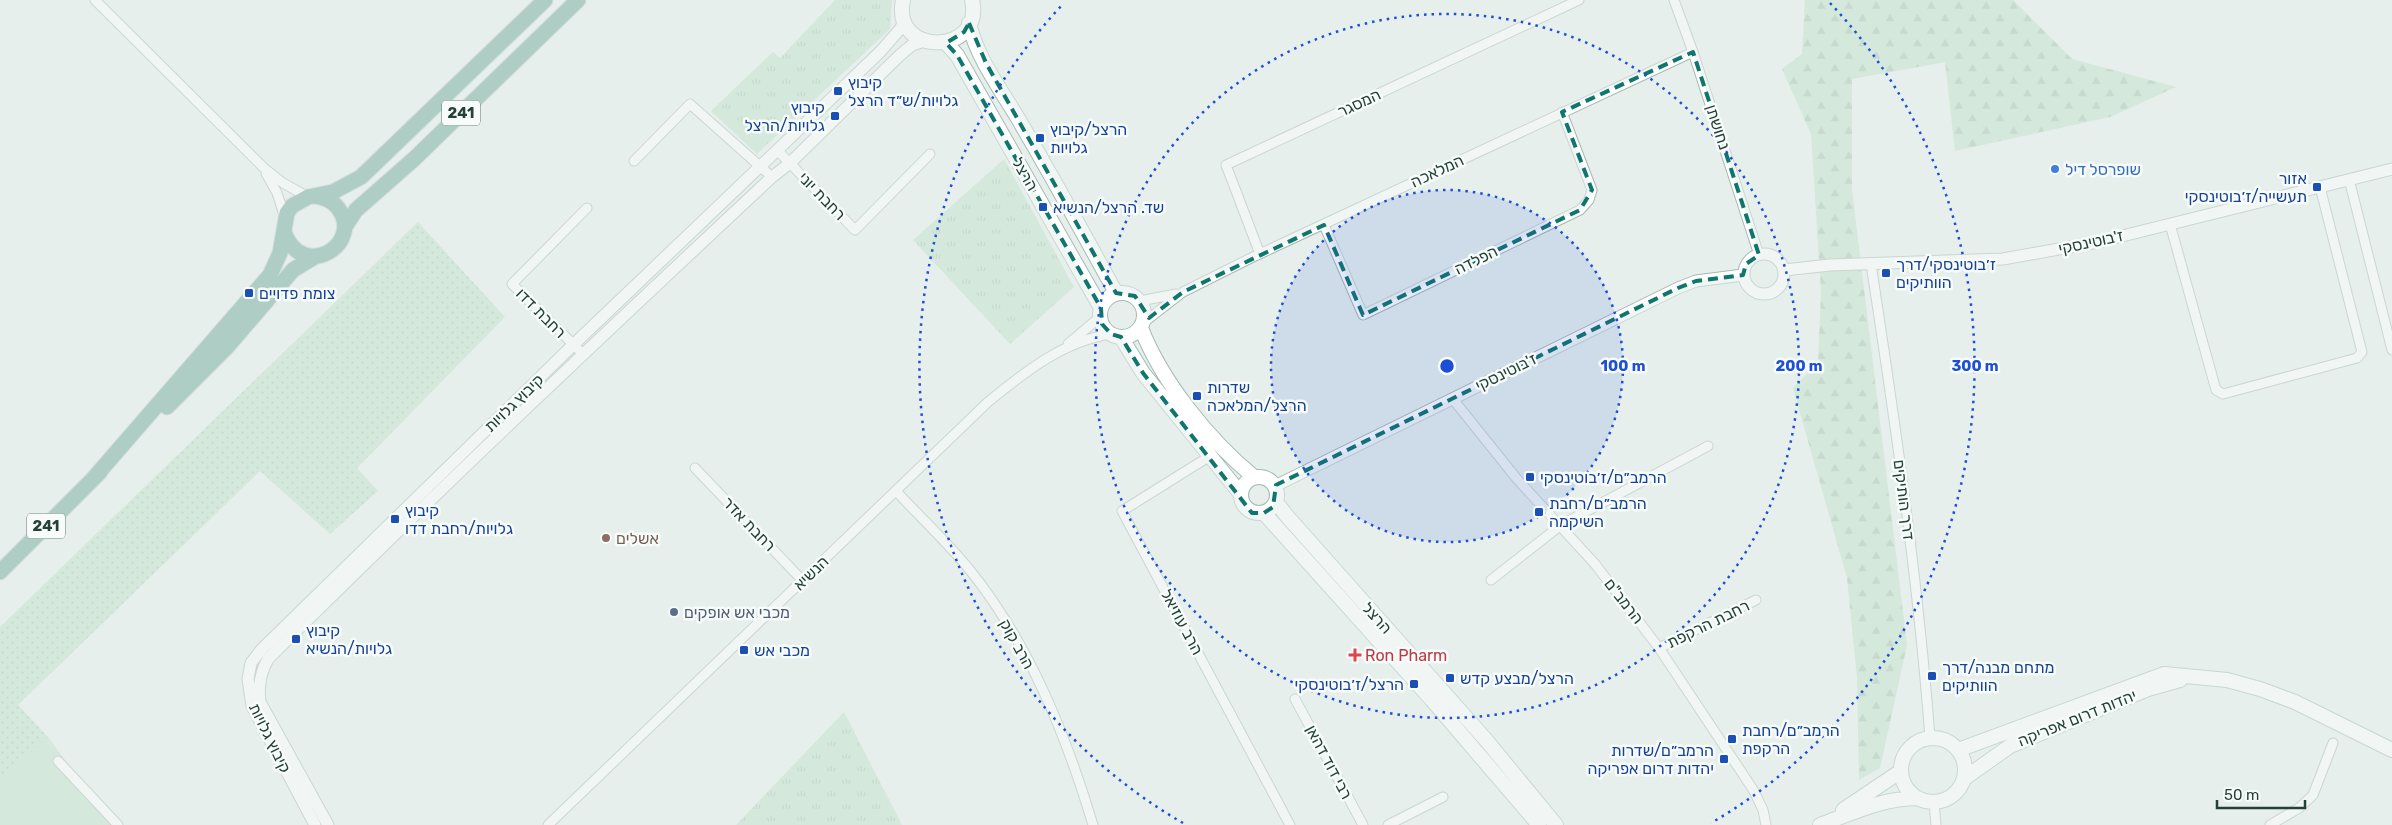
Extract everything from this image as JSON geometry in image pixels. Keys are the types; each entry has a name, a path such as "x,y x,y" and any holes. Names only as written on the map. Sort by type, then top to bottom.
{"main road":[{"name":"241","path":"310,197 333,192 361,177 545,0"},
{"name":"241","path":"345,226 356,210 414,158 578,0"},
{"path":"903,0 904,19 915,36 935,44 946,43 964,32 970,23 972,0"},
{"name":"הרצל","path":"970,23 974,41 1116,293"},
{"name":"הרצל","path":"946,43 957,55 1101,313"},
{"path":"310,197 326,198 333,203 343,217 345,226 338,245 330,252 316,256 301,254 293,248 285,226 292,206 310,197"},
{"name":"241","path":"93,479 261,288 276,264 285,226"},
{"name":"241","path":"0,572 228,346 293,270 316,256"},
{"path":"1116,293 1130,293 1140,301 1145,316 1142,325 1132,335 1116,335 1106,330 1101,313 1107,299 1116,293"},
{"path":"1142,325 1158,366 1222,448 1254,478"},
{"path":"1116,335 1143,373 1240,493"},
{"path":"1264,477 1275,486 1276,502 1274,507 1264,514 1246,510 1240,499 1240,493 1245,483 1254,478 1264,477"},
{"name":"הרצל","path":"1276,502 1486,740 1544,823"},
{"name":"הרצל","path":"1264,514 1544,823"},
{"name":"יהדות דרום אפריקה","path":"1958,750 2150,677 2164,674 2197,676 2250,686 2295,702 2392,750"},
{"name":"יהדות דרום אפריקה","path":"1964,778 2010,746 2148,689 2197,676"},
{"path":"1819,825 1880,803 1900,798 1918,798 1934,803 1952,796 1960,788 1964,778 1965,767 1958,750 1949,742 1930,738 1913,746 1906,753 1901,771 1903,783 1918,798"},
{"path":"1819,825 1901,771"}],"street":[{"path":"95,0 264,168 310,197"},
{"name":"המסגר","path":"1260,254 1226,165 1579,0"},
{"name":"נחושתן","path":"1674,0 1693,52 1759,255"},
{"name":"קיבוץ גלויות","path":"315,825 252,706 248,679 251,663 261,650 573,345 880,52 901,28 904,19"},
{"name":"קיבוץ גלויות","path":"328,825 260,702 261,671 268,659 414,515 582,354 790,162 899,56 912,45 924,41"},
{"name":"המלאכה","path":"1140,301 1154,300 1183,292 1260,254 1693,52"},
{"path":"634,161 690,104 772,177"},
{"name":"הפלדה","path":"1324,224 1363,315 1580,210 1589,200 1592,190 1562,112"},
{"name":"רחבת יוני","path":"777,150 854,230 930,154"},
{"path":"264,168 277,192 285,226"},
{"name":"ז'בוטינסקי","path":"1784,270 1830,265 2004,259 2098,242 2392,169"},
{"path":"2349,180 2392,350"},
{"path":"2170,224 2216,390 2223,394 2357,358 2362,352 2320,187"},
{"name":"רחבת דדו","path":"582,354 512,284 587,208"},
{"path":"1759,255 1775,257 1784,270 1782,284 1773,293 1767,295 1754,292 1748,288 1743,275 1746,264 1759,255"},
{"name":"דרך הותיקים","path":"1871,264 1887,361 1923,650 1930,738"},
{"name":"ז'בוטינסקי","path":"1275,486 1678,288 1696,281 1743,275"},
{"name":"המלאכה","path":"1142,325 1183,292"},
{"name":"הנשיא","path":"1059,352 1101,313"},
{"name":"הנשיא","path":"548,825 988,402 1022,374 1059,352 1088,338 1116,335"},
{"name":"הרמב\"ם","path":"1452,398 1518,480 1561,524 1595,564 1660,648 1754,791 1763,810 1766,825"},
{"path":"1491,580 1561,524 1708,446"},
{"name":"הרב עוזיאל","path":"1210,456 1122,512 1290,825"},
{"name":"רחבת אדר","path":"695,468 803,581"},
{"name":"הרב קוק","path":"896,491 969,569 1013,633 1063,734 1093,825"},
{"name":"רחבת הרקפת","path":"1660,648 1756,600"},
{"name":"רבי דוד דהאן","path":"1295,699 1363,825"},
{"path":"2270,825 2299,808 2313,796 2333,743"},
{"path":"58,761 118,825"},
{"path":"1388,825 1443,797"},
{"path":"1934,803 1936,825"}],"highlighted area":[{"path":"969,23 986,63 1116,293 1135,296 1149,318 1183,292 1324,225 1363,315 1580,210 1592,190 1562,112 1693,52 1759,255 1746,264 1743,275 1696,281 1678,288 1276,485 1273,507 1264,513 1252,513 1143,373 1121,337 1111,334 1102,324 1101,308 957,55 946,43 964,32"}],"green space":[{"path":"835,0 892,0 890,29 757,154 711,111 773,52 780,58"},
{"path":"1805,0 2013,0 2072,59 2176,87 2110,117 1955,151 1945,62 1852,79 1852,190 1907,645 1880,768 1859,780 1857,678 1847,578 1793,388 1818,363 1821,291 1811,134 1782,69 1802,54"},
{"path":"1004,159 1074,287 1010,344 913,240"},
{"path":"418,222 505,317 357,468 378,491 330,534 260,471 18,705 48,737 0,783 0,627"},
{"path":"844,712 902,825 736,825"},
{"path":"48,737 112,825 0,825 0,783"}],"place":[{"name":"קיבוץ גלויות/ש״ד הרצל","path":"838,91"},
{"name":"קיבוץ גלויות/הרצל","path":"835,116"},
{"name":"הרצל/קיבוץ גלויות","path":"1040,138"},
{"name":"שופרסל דיל","path":"2055,169"},
{"name":"אזור תעשייה/ז׳בוטינסקי","path":"2317,187"},
{"name":"שד. הרצל/הנשיא","path":"1043,207"},
{"name":"ז׳בוטינסקי/דרך הוותיקים","path":"1886,273"},
{"name":"צומת פדויים","path":"249,293"},
{"name":"שדרות הרצל/המלאכה","path":"1197,396"},
{"name":"הרמב״ם/ז׳בוטינסקי","path":"1530,477"},
{"name":"הרמב״ם/רחבת השיקמה","path":"1539,512"},
{"name":"קיבוץ גלויות/רחבת דדו","path":"395,519"},
{"name":"אשלים","path":"606,538"},
{"name":"מכבי אש אופקים","path":"674,612"},
{"name":"קיבוץ גלויות/הנשיא","path":"296,639"},
{"name":"מכבי אש","path":"744,650"},
{"name":"Ron Pharm","path":"1355,655"},
{"name":"מתחם מבנה/דרך הוותיקים","path":"1932,676"},
{"name":"הרצל/מבצע קדש","path":"1450,678"},
{"name":"הרצל/ז׳בוטינסקי","path":"1414,684"},
{"name":"הרמב״ם/רחבת הרקפת","path":"1732,739"},
{"name":"הרמב״ם/שדרות יהדות דרום אפריקה","path":"1724,759"}]}
